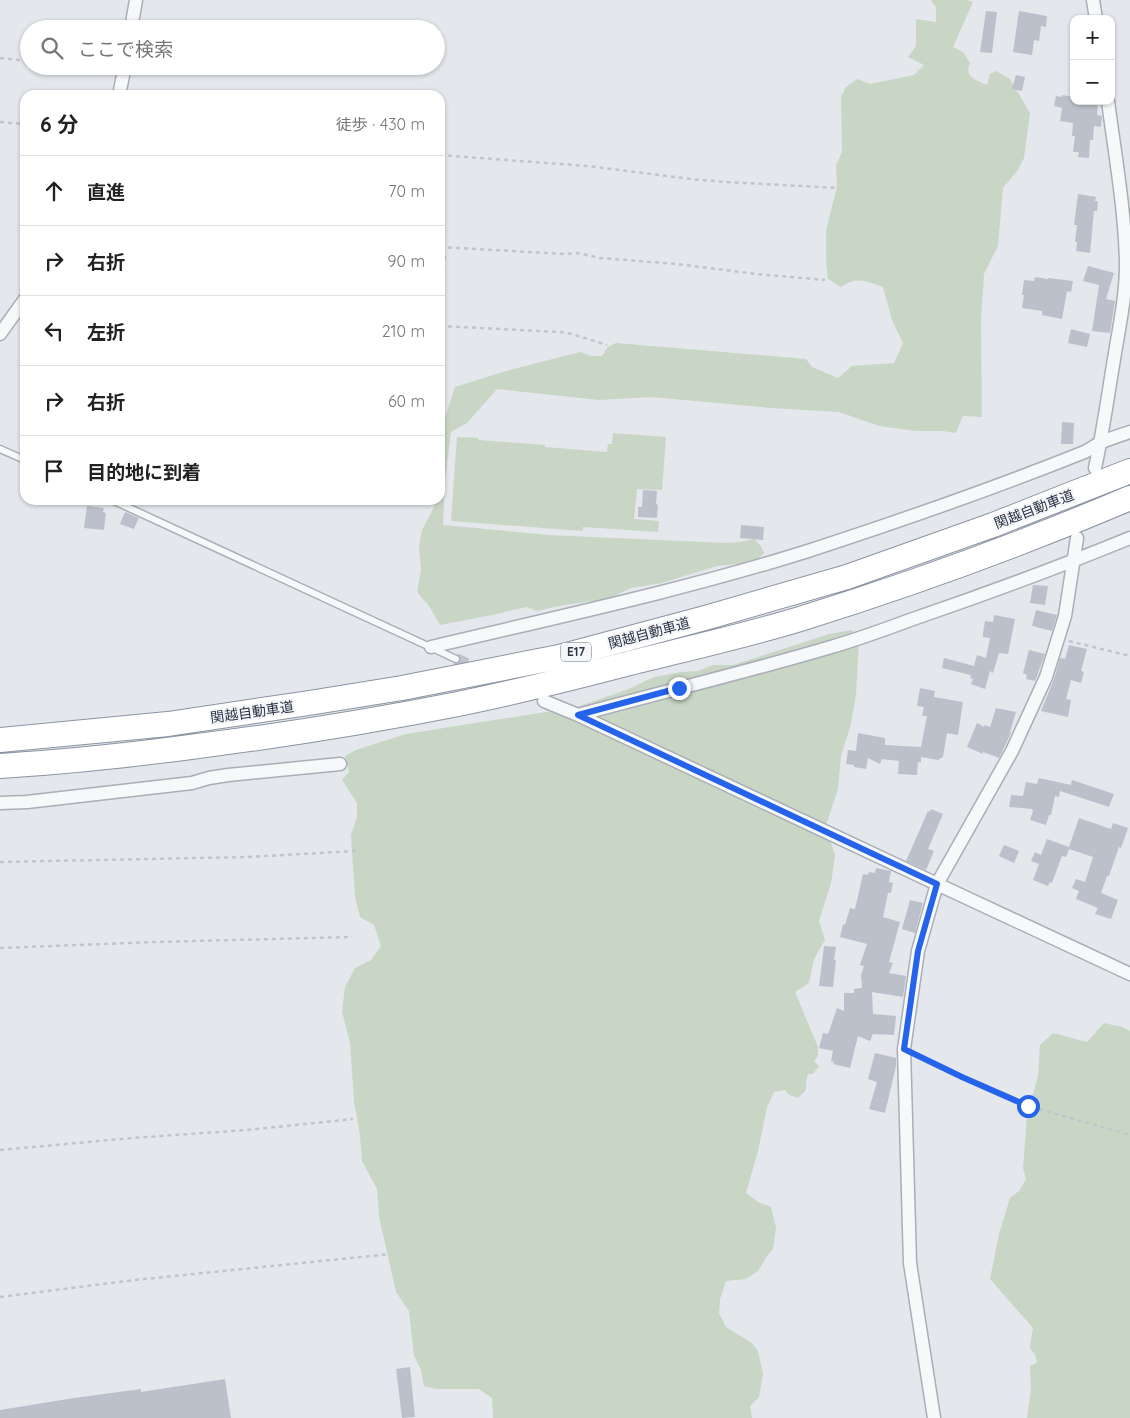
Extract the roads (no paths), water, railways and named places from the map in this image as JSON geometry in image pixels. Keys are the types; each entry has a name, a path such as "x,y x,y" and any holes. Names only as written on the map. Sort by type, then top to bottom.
{"highway":[{"name":"関越自動車道","path":"0,740 168,724 402,688 559,657 847,577 993,524 1130,471"},
{"name":"関越自動車道","path":"0,766 50,763 142,753 354,723 451,705 582,676 798,619 920,580 1089,516 1130,498"}],"street":[{"path":"133,20 136,0"},
{"path":"1093,0 1095,15"},
{"path":"120,90 123,75"},
{"path":"1094,468 1124,303 1126,266 1118,176 1109,105"},
{"path":"0,334 20,306"},
{"path":"431,647 625,601 806,551 914,515 1084,452 1100,443 1130,432"},
{"path":"934,1418 910,1263 904,1049 918,951 937,884 1012,751 1046,678 1065,616 1077,538"},
{"path":"578,715 869,635 976,598 1130,538"},
{"path":"544,701 578,715 1130,974"},
{"path":"0,803 27,802 192,783 228,775 340,764"}],"lane":[{"path":"0,449 20,458"},
{"path":"123,505 456,659"}],"tunnel":[{"path":"456,659 519,689"}]}
